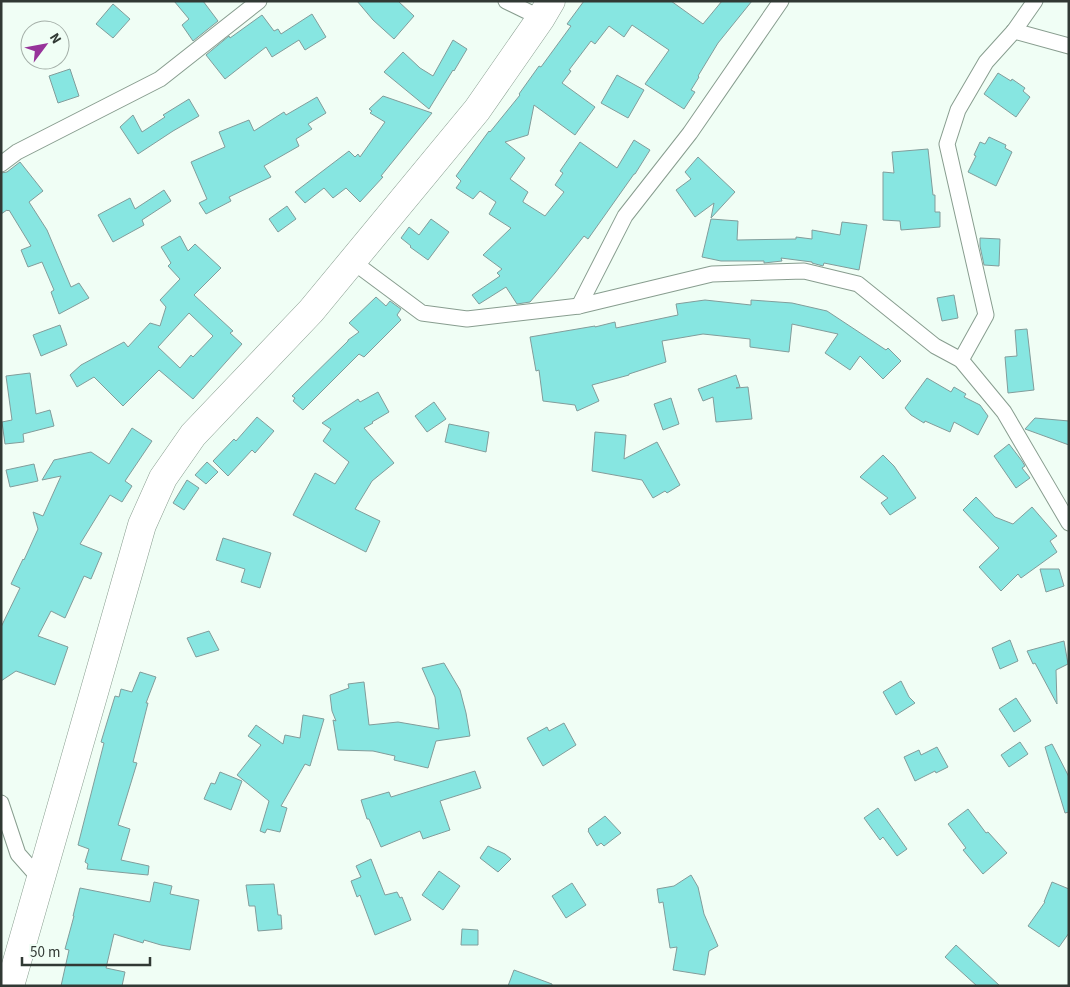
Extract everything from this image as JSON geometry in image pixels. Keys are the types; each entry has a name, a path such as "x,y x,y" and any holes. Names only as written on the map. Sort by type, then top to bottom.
{"highway":[{"path":"10,986 142,525 163,478 193,435 311,311 477,110 546,10"}],"street":[{"path":"1,164 17,152 160,79 259,1"},
{"path":"506,1 546,10"},
{"path":"578,306 625,216 690,133 781,1"},
{"path":"962,360 986,315 947,144 958,110 986,62 1014,31 1035,1"},
{"path":"1014,31 1069,46"},
{"path":"352,261 422,312 467,319 578,306 712,274 804,271 858,284 935,346 962,360 1004,412 1069,523"},
{"path":"1,802 18,854 41,880"}],"building":[{"path":"174,1 203,1 218,21 193,41 182,25 189,19"},
{"path":"357,1 398,1 414,16 394,39 373,20"},
{"path":"584,1 671,1 703,24 722,1 752,1 718,43 698,76 691,90 695,92 684,109 645,84 669,50 632,25 624,37 609,26 595,44 591,41 569,70 571,71 562,83 595,107 575,135 534,105 528,135 505,142 525,158 510,179 528,192 523,202 545,216 564,192 555,185 563,173 560,171 580,142 617,168 634,140 650,150 588,239 584,236 530,302 517,304 506,287 479,304 472,295 500,276 497,273 502,269 483,255 511,228 489,214 496,202 480,191 473,199 456,188 461,181 456,176 489,131 520,95 539,66 541,67 571,26 567,24"},
{"path":"113,4 130,19 113,38 96,24"},
{"path":"312,14 326,37 305,50 299,40 272,57 266,47 225,79 206,55 229,36 230,38 262,15 274,31 278,29 281,34"},
{"path":"453,40 467,49 429,109 384,72 403,52 420,68 433,76"},
{"path":"70,69 79,96 58,103 49,76"},
{"path":"998,73 1011,81 1012,79 1025,88 1023,91 1030,97 1016,117 984,94"},
{"path":"617,75 644,90 628,118 601,103"},
{"path":"383,96 432,113 381,176 383,177 360,202 346,188 333,198 324,188 305,203 295,192 349,151 355,157 358,154 360,157 385,122 370,113 372,111 369,109"},
{"path":"317,97 326,113 308,124 312,129 296,139 299,146 264,166 271,177 229,197 231,201 206,214 199,203 207,199 191,162 225,147 219,132 249,120 254,131 284,112 286,115"},
{"path":"189,99 199,116 138,154 120,127 133,115 142,132 165,117 163,115"},
{"path":"989,137 1006,145 1005,148 1012,152 996,186 968,172 980,142 985,144"},
{"path":"928,149 933,195 935,195 935,212 940,212 940,227 901,230 900,221 883,220 883,172 894,173 892,152"},
{"path":"698,157 735,192 711,218 714,203 695,217 676,190 691,179 685,172"},
{"path":"20,162 43,191 29,202 47,230 71,287 79,283 89,298 59,314 51,292 54,290 42,262 28,267 21,250 31,246 9,210 1,214 1,173 7,172"},
{"path":"164,190 171,201 142,220 144,225 113,242 98,215 130,198 135,209"},
{"path":"287,206 296,219 278,232 269,219"},
{"path":"431,219 449,232 428,260 401,238 409,227 419,235"},
{"path":"711,219 738,221 737,240 796,239 796,237 812,239 812,230 840,235 842,222 867,225 859,270 824,263 823,266 812,262 781,258 782,261 764,263 764,261 721,261 702,257"},
{"path":"180,236 188,251 195,244 221,268 194,295 233,331 230,333 242,344 193,399 159,370 123,406 94,377 77,387 70,375 81,365 124,342 128,347 150,323 160,326 166,307 160,300 180,279 168,266 171,263 161,247","holes":["189,313 213,336 193,357 191,355 180,368 158,347"]},
{"path":"980,238 1000,239 999,266 984,265"},
{"path":"954,295 958,318 942,321 937,298"},
{"path":"376,297 386,306 390,301 401,309 397,315 401,320 364,357 359,354 303,410 293,401 295,398 292,396 348,340 359,332 349,323"},
{"path":"705,300 751,305 751,300 792,303 827,311 886,350 888,348 901,361 883,379 860,356 850,370 825,353 838,334 792,324 789,352 750,347 750,339 703,334 662,341 666,362 592,385 599,401 577,411 575,405 543,401 539,370 536,371 530,337 615,322 616,328 678,315 676,304"},
{"path":"60,325 67,345 41,356 33,335"},
{"path":"1027,329 1034,390 1008,393 1005,357 1017,356 1015,330"},
{"path":"30,373 36,414 50,410 54,426 23,434 24,442 5,444 2,422 12,420 6,376"},
{"path":"736,375 740,387 736,388 748,387 752,419 716,422 713,397 703,401 698,389"},
{"path":"927,378 951,392 954,387 966,394 964,397 980,405 988,416 978,435 954,422 950,432 925,421 924,423 911,415 905,408"},
{"path":"378,392 389,412 364,428 394,463 372,481 355,509 380,521 366,552 293,515 315,473 335,484 349,462 323,441 331,429 322,423 358,399 360,402"},
{"path":"671,398 679,424 663,430 654,404"},
{"path":"434,402 446,419 427,432 415,416"},
{"path":"257,417 274,431 255,453 252,450 228,476 213,461 234,439 236,441"},
{"path":"1035,418 1069,421 1069,445 1025,429"},
{"path":"449,424 489,432 486,452 445,442"},
{"path":"132,428 152,441 125,481 132,486 122,502 110,495 80,544 102,553 91,579 84,576 65,618 51,611 38,636 68,647 55,685 16,671 1,681 1,627 20,588 11,584 38,529 33,512 43,516 61,476 42,480 54,460 91,452 109,464"},
{"path":"595,432 626,435 624,459 657,442 680,485 667,493 665,491 653,498 642,480 592,471"},
{"path":"1009,444 1022,461 1025,466 1022,468 1030,478 1016,488 994,456"},
{"path":"883,455 894,466 916,498 890,515 881,503 888,498 860,477"},
{"path":"207,462 218,472 206,484 195,475"},
{"path":"34,464 38,481 10,487 6,470"},
{"path":"187,480 199,488 184,510 173,503"},
{"path":"976,497 995,517 1013,524 1032,507 1057,536 1050,541 1057,552 1021,578 1018,574 1001,591 979,567 999,548 963,510"},
{"path":"223,538 271,553 260,588 241,582 245,569 216,560"},
{"path":"1040,569 1059,569 1064,586 1046,592"},
{"path":"209,631 219,650 196,657 187,638"},
{"path":"1010,640 1018,661 1000,669 992,648"},
{"path":"1064,641 1068,664 1056,670 1057,704 1027,651"},
{"path":"444,663 460,690 470,736 436,741 428,768 394,760 395,756 373,751 338,750 333,720 336,721 332,711 330,695 349,688 348,684 364,682 369,725 398,722 439,729 435,697 422,668"},
{"path":"140,672 156,677 146,703 148,703 133,762 137,763 118,825 130,829 121,860 149,866 148,875 87,869 88,864 85,862 89,849 78,845 104,743 101,742 115,696 119,697 121,689 132,692"},
{"path":"901,681 909,697 915,703 896,715 883,692"},
{"path":"1016,698 1031,721 1014,732 999,709"},
{"path":"303,715 324,719 310,766 305,764 281,806 287,808 280,832 267,829 265,833 260,831 269,801 237,775 261,745 248,736 256,725 283,744 285,735 300,738"},
{"path":"564,723 576,745 543,766 527,738 547,727 549,731"},
{"path":"1020,742 1028,754 1009,767 1001,755"},
{"path":"1052,744 1069,777 1069,812 1065,813 1045,747"},
{"path":"937,747 948,767 915,781 904,757 919,750 921,755"},
{"path":"475,771 481,788 440,801 450,830 423,839 420,831 381,847 369,819 367,819 361,800 389,792 391,797"},
{"path":"220,772 242,781 231,810 204,799 211,783 215,784"},
{"path":"878,808 907,849 897,856 883,837 880,840 864,818"},
{"path":"968,809 986,833 988,832 1007,853 983,874 963,850 966,848 948,824"},
{"path":"605,816 621,833 604,846 601,843 597,846 588,829"},
{"path":"488,846 511,859 498,872 480,858"},
{"path":"371,859 385,895 397,892 400,898 402,897 411,920 375,935 360,895 357,897 351,881 361,877 356,866"},
{"path":"439,871 460,886 443,910 422,895"},
{"path":"691,875 698,887 704,914 718,946 709,951 705,975 673,970 677,947 670,948 663,902 659,903 657,889 674,886"},
{"path":"154,882 172,886 170,894 199,900 190,950 144,940 143,943 114,934 106,968 125,972 122,986 61,986 69,950 65,949 80,888 150,902"},
{"path":"1052,882 1069,889 1069,933 1059,947 1028,926 1045,902"},
{"path":"572,883 586,905 566,918 552,896"},
{"path":"274,884 282,929 258,931 255,906 249,906 246,885"},
{"path":"462,929 478,930 478,945 461,945"},
{"path":"956,945 1000,986 977,986 945,957"},
{"path":"514,970 552,984 552,986 508,986"}]}
